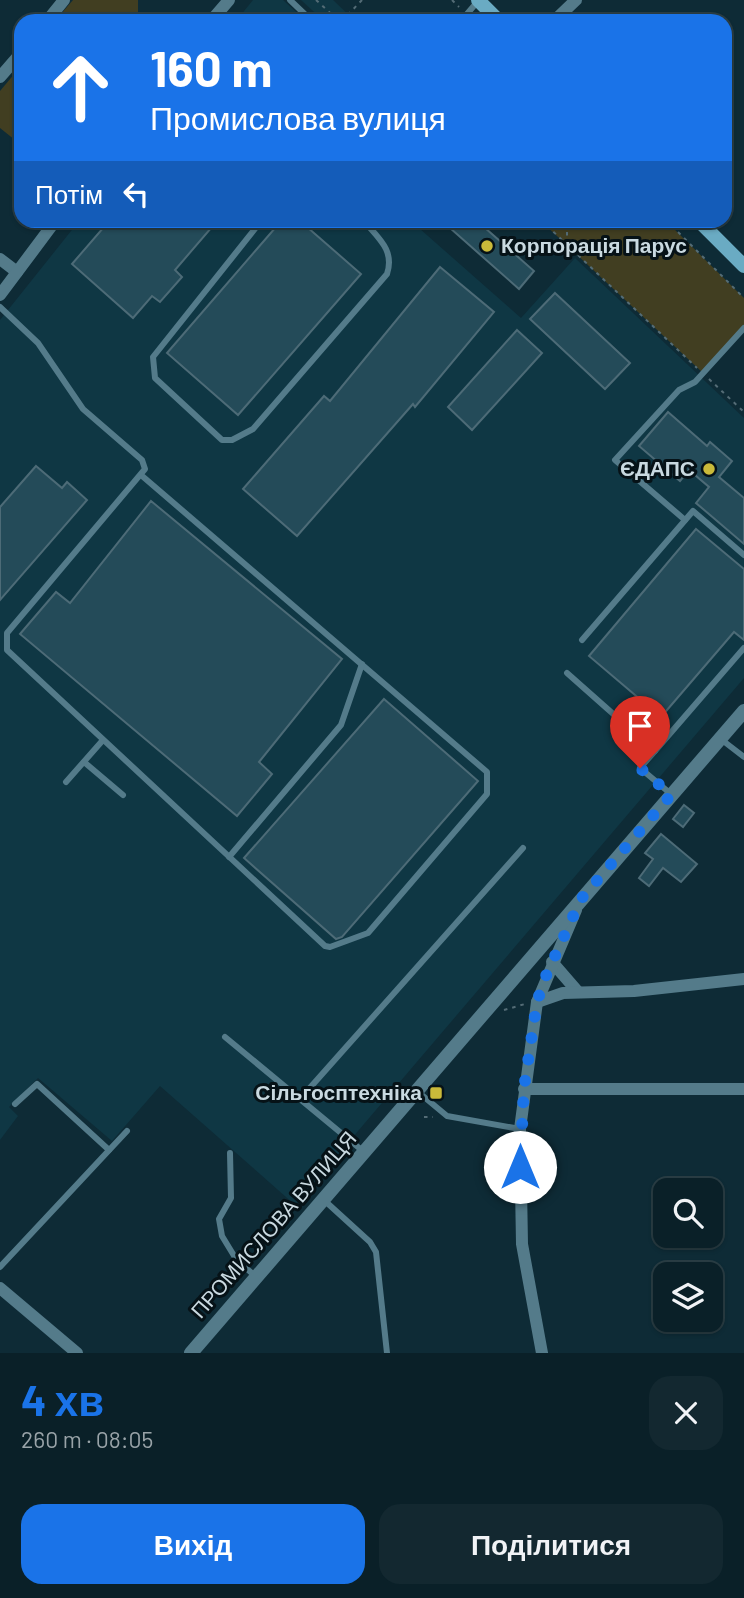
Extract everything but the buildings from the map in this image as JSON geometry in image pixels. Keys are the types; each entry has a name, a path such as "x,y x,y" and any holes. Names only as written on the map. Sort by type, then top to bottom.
{"main road":[{"path":"478,0 492,14"},
{"path":"706,228 744,267"}],"street":[{"path":"53,14 64,0"},
{"path":"217,14 229,0"},
{"path":"561,14 576,0"},
{"path":"0,78 14,61"},
{"path":"0,295 50,228"},
{"path":"0,259 17,272"},
{"name":"ПРОМИСЛОВА ВУЛИЦЯ","path":"191,1353 744,710"},
{"path":"542,1353 522,1244 520,1129 537,1002 581,899"},
{"path":"552,962 578,992"},
{"path":"537,1002 551,996 578,992 634,991 744,979"},
{"path":"524,1088 744,1089"},
{"path":"0,1289 77,1353"}],"lane":[{"path":"290,0 305,14"},
{"path":"467,14 478,0"},
{"path":"256,228 153,357 155,378 222,440 232,440 253,429 387,274 391,263 388,250 370,228"},
{"path":"0,307 38,343 83,409 142,460 145,469 7,633 7,650 325,946 330,947 368,933 487,794 486,770 141,475"},
{"path":"685,520 615,460 679,390 703,373 744,328"},
{"path":"582,640 693,511 744,555"},
{"path":"671,795 640,768 744,648"},
{"path":"229,857 341,725 362,664"},
{"path":"567,673 655,751"},
{"path":"720,738 744,757"},
{"path":"66,782 103,740"},
{"path":"84,762 123,795"},
{"path":"300,1099 523,848"},
{"path":"225,1037 364,1152"},
{"path":"15,1104 37,1084 109,1150"},
{"path":"417,1091 447,1116 520,1129"},
{"path":"0,1267 127,1131"},
{"path":"230,1153 231,1198 219,1219 222,1236 236,1259 257,1277"},
{"path":"323,1199 370,1242 376,1252 387,1353"}],"path":[{"path":"316,0 332,14"},
{"path":"347,14 362,0"},
{"path":"452,0 467,14"},
{"path":"550,228 744,412"},
{"path":"567,228 567,244"},
{"path":"674,228 744,298"}],"shaded area":[{"path":"73,0 138,0 138,14 61,14"},
{"path":"253,0 283,0 298,14 242,14"},
{"path":"301,0 333,0 348,14 316,14"},
{"path":"14,74 14,139 0,128 0,91"},
{"path":"73,228 419,228 521,318 575,258 744,418 744,678 295,1205 160,1086 112,1141 38,1078 9,1107 18,1116 0,1140 0,320"},
{"path":"548,228 673,228 744,298 744,328 703,373"}],"place":[{"name":"Корпорація Парус","path":"487,246"},
{"name":"ЄДАПС","path":"709,469"},
{"name":"Сільгосптехніка","path":"436,1093"}],"route":[{"path":"520,1167 524,1088 537,1002 545,978 581,899 671,795 640,768"}]}
